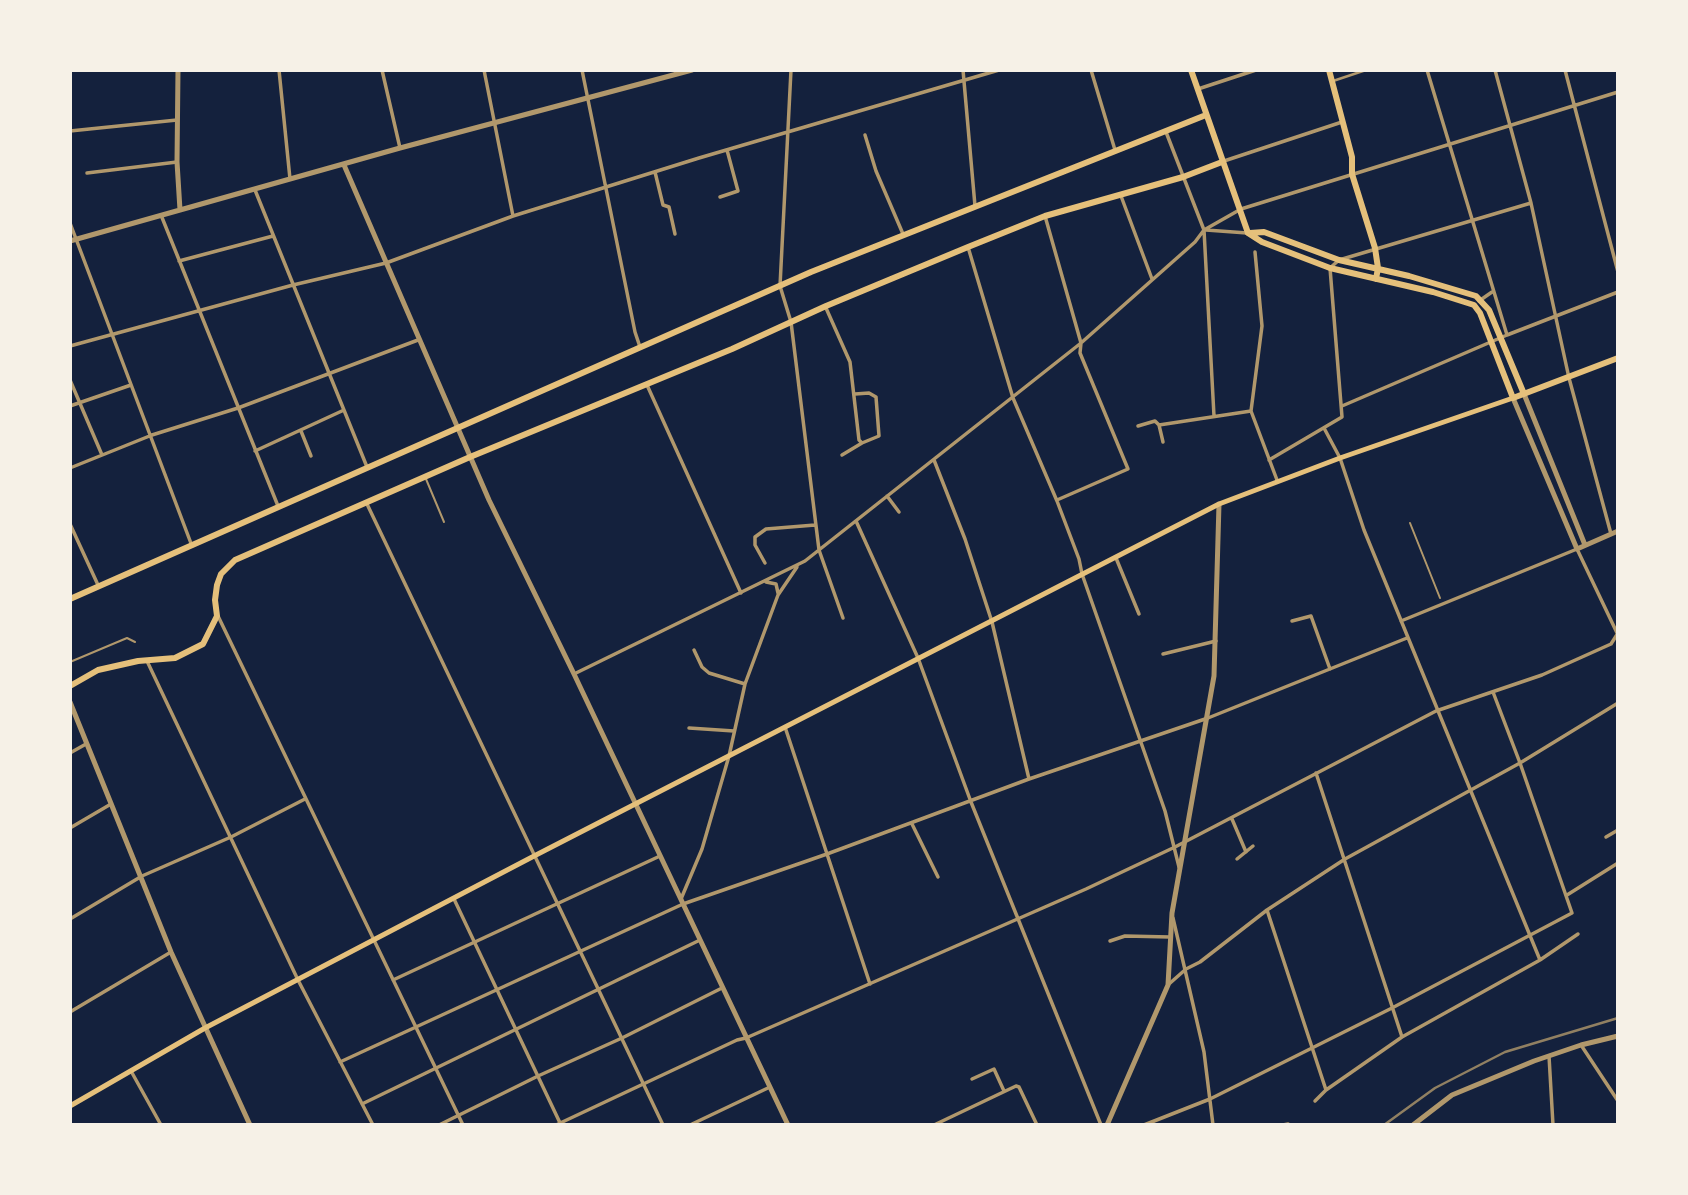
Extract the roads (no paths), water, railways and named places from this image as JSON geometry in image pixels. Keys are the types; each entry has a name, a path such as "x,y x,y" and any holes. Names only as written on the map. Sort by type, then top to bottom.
{"main road":[{"path":"1191,70 1248,233 1262,242 1330,268 1433,292 1474,305 1484,322 1513,398"},
{"path":"1329,70 1352,157 1352,174 1375,248 1378,268 1376,279"},
{"path":"70,599 192,547 457,426 780,286 903,234 1206,115"},
{"path":"70,686 98,670 147,660 175,658 203,644 217,616 216,585 221,574 235,560 470,457 647,385 968,247 1045,216 1183,177 1222,162"},
{"path":"1248,233 1264,232 1339,260 1455,288 1481,299 1504,336 1524,394"},
{"path":"1392,282 1395,272"},
{"path":"1407,286 1409,276"},
{"path":"1420,289 1422,280"},
{"path":"1433,292 1436,284"},
{"path":"1452,297 1455,288"},
{"path":"1484,322 1493,319"},
{"path":"70,1106 205,1028 1219,504 1277,480 1569,378 1618,358"}],"street":[{"path":"178,70 177,162 180,210"},
{"path":"279,70 290,179"},
{"path":"382,70 400,148"},
{"path":"484,70 513,216"},
{"path":"582,70 640,347"},
{"path":"73,240 676,72 692,70"},
{"path":"791,70 780,286 791,322 819,550 843,618"},
{"path":"963,70 975,206"},
{"path":"70,346 293,285 386,263 513,216 999,70"},
{"path":"1091,70 1115,150"},
{"path":"1196,89 1256,70"},
{"path":"1333,81 1366,70"},
{"path":"1427,70 1504,336"},
{"path":"1495,70 1531,203 1569,378 1611,534"},
{"path":"1565,70 1618,272"},
{"path":"574,674 798,565 1081,344 1195,242 1204,230 1241,209 1618,92"},
{"path":"70,131 177,121"},
{"path":"1222,162 1342,122"},
{"path":"1166,130 1204,230 1214,416"},
{"path":"865,135 876,171 903,234"},
{"path":"720,197 738,191 727,150"},
{"path":"87,173 177,162"},
{"path":"344,165 470,457 788,1125"},
{"path":"655,172 663,205 669,207 675,234"},
{"path":"255,190 366,467"},
{"path":"1121,195 1152,279"},
{"path":"1269,460 1342,417 1330,268 1339,260 1375,248 1531,203"},
{"path":"161,215 278,507"},
{"path":"1045,216 1081,344 1080,353 1128,469 1057,500"},
{"path":"70,223 73,240 152,435 192,547"},
{"path":"1204,230 1248,233"},
{"path":"179,261 273,236"},
{"path":"968,247 1013,398 1057,500 1165,811 1180,869"},
{"path":"1255,252 1262,326 1251,411 1277,480"},
{"path":"1474,305 1492,292"},
{"path":"1341,407 1491,341 1618,292"},
{"path":"827,308 850,362 859,440 862,443"},
{"path":"70,468 152,435 238,408 418,340"},
{"path":"70,380 102,455"},
{"path":"70,405 131,385"},
{"path":"647,385 741,593"},
{"path":"842,455 879,436 876,397 869,393 855,394"},
{"path":"1524,394 1586,545"},
{"path":"454,899 559,1124 737,1040 1019,919 1175,847 1436,711 1542,675 1611,644 1618,634 1577,549 1513,398"},
{"path":"255,451 344,410"},
{"path":"1159,425 1251,411"},
{"path":"1138,426 1155,421 1159,425 1163,442"},
{"path":"1324,428 1340,458 1364,530 1436,711 1540,960"},
{"path":"301,431 311,456"},
{"path":"934,460 965,539 992,622 1029,779"},
{"path":"887,496 899,512"},
{"path":"367,504 663,1125"},
{"path":"1107,1125 1168,985 1172,913 1208,718 1216,640 1219,504"},
{"path":"856,521 918,658 971,802 1101,1125"},
{"path":"70,524 99,587"},
{"path":"765,562 755,545 755,537 766,529 815,525"},
{"path":"1401,621 1618,531"},
{"path":"1115,556 1139,614"},
{"path":"682,902 702,849 729,756 745,684 778,596 798,565"},
{"path":"762,582 776,584 778,596"},
{"path":"217,616 463,1125"},
{"path":"1292,621 1311,616 1330,669"},
{"path":"340,1062 682,902 827,854 1029,779 1208,718 1407,638"},
{"path":"1163,654 1216,640"},
{"path":"694,650 702,667 709,673 745,684"},
{"path":"147,660 298,980 373,1125"},
{"path":"1144,1125 1210,1099 1392,1008 1572,913 1493,692"},
{"path":"70,702 171,952 250,1125"},
{"path":"1168,985 1267,910 1345,859 1520,763 1618,703"},
{"path":"785,727 870,984"},
{"path":"689,728 734,731"},
{"path":"70,753 86,744"},
{"path":"1316,773 1402,1037"},
{"path":"70,919 142,876 231,837 306,798"},
{"path":"70,828 111,804"},
{"path":"1231,818 1246,852"},
{"path":"912,824 938,877"},
{"path":"1606,837 1618,830"},
{"path":"1237,859 1253,846"},
{"path":"393,980 660,856"},
{"path":"1566,896 1618,863"},
{"path":"1267,910 1326,1090"},
{"path":"1172,913 1204,1052 1213,1125"},
{"path":"1315,1101 1326,1090 1402,1037 1540,960 1578,934"},
{"path":"1110,942 1125,936 1170,937"},
{"path":"362,1104 699,940"},
{"path":"70,1012 171,952"},
{"path":"439,1125 722,988"},
{"path":"1413,1125 1452,1095 1549,1056 1618,1036"},
{"path":"1581,1045 1618,1101"},
{"path":"1549,1056 1553,1125"},
{"path":"972,1079 994,1069 1004,1091"},
{"path":"131,1071 161,1125"},
{"path":"933,1125 1016,1086 1019,1087 1037,1125"},
{"path":"690,1125 770,1087"},
{"path":"1283,1125 1289,1124"}],"lane":[{"path":"425,478 444,522"},
{"path":"1410,523 1440,598"},
{"path":"70,662 127,638 135,642"}],"railway":[{"path":"1384,1125 1435,1088 1505,1052 1618,1018"}]}
